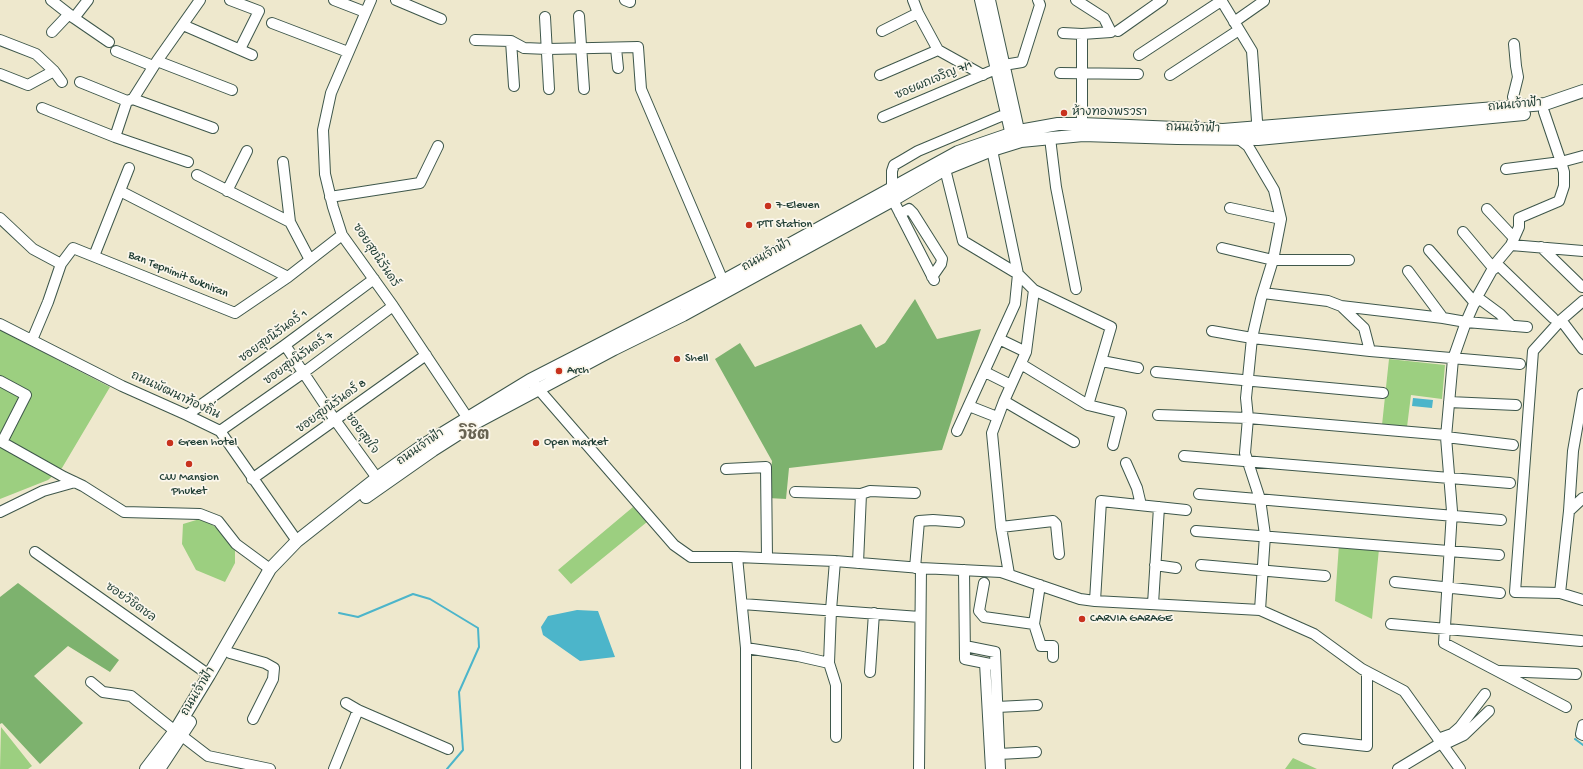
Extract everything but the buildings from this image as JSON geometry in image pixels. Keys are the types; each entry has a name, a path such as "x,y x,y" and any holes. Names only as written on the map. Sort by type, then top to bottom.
{"main road":[{"name":"ถนนเจ้าฟ้า","path":"146,769 178,734 230,653 276,572 301,544 433,450 477,422 614,349 690,311 893,200 945,169 992,150 1016,137 1050,138 1083,135 1239,139 1258,133 1545,104 1583,91"},
{"name":"ถนนเจ้าฟ้า","path":"159,769 270,569 297,541 378,478 425,444 530,380 723,280 958,152 1058,124 1223,130 1258,133 1544,112 1583,100"}],"street":[{"path":"51,0 109,42"},
{"path":"52,32 72,16 88,0"},
{"path":"115,137 130,100 200,0"},
{"path":"230,0 259,12 240,49"},
{"path":"334,0 365,12"},
{"path":"396,0 441,19"},
{"path":"913,0 918,13 938,50 983,75"},
{"path":"980,0 1000,67 1016,137"},
{"path":"990,0 1006,114 1016,137"},
{"name":"ซอยผถเจริญ 7/1","path":"883,117 1000,67 1022,62 1040,5 1038,0"},
{"path":"1063,33 1082,34 1111,32 1104,18 1076,0"},
{"path":"1118,30 1162,0"},
{"name":"ซอยสุขนิรันดร์","path":"369,1 331,93 324,130 324,174 342,235 393,306 467,417"},
{"path":"1138,55 1221,1 1252,51 1258,133"},
{"path":"1170,75 1236,26 1264,1"},
{"path":"882,31 918,13"},
{"path":"580,16 584,89"},
{"path":"545,18 548,49 549,89"},
{"path":"272,23 348,52"},
{"path":"183,25 252,55"},
{"path":"1082,34 1082,124"},
{"path":"0,40 36,54 54,71 62,82"},
{"path":"475,40 511,41 524,48 582,49 638,47 641,89 723,280"},
{"path":"511,41 514,86"},
{"path":"1514,44 1518,77 1513,97 1518,106"},
{"path":"616,48 618,68"},
{"path":"880,75 938,50"},
{"path":"116,51 232,90"},
{"path":"0,74 28,85 54,71"},
{"path":"1060,74 1138,74"},
{"path":"80,82 213,128"},
{"path":"42,108 115,137 188,162"},
{"path":"1544,112 1564,172 1564,186 1559,201 1519,218 1519,227 1513,242 1495,266 1476,300 1466,322 1453,359 1446,436 1452,515 1444,643 1566,707"},
{"path":"892,187 892,171 894,166 901,161 918,151 1006,114"},
{"path":"1050,138 1056,187 1076,289"},
{"path":"1239,139 1248,146 1274,190 1281,219 1273,260 1252,338 1246,398 1248,418 1245,453 1260,499 1265,535 1260,610"},
{"path":"330,197 420,183 438,146"},
{"path":"957,431 1015,304 1018,274 992,150"},
{"path":"227,190 247,151"},
{"path":"1506,169 1561,162 1583,156"},
{"path":"283,162 290,222 310,260"},
{"path":"94,256 129,168"},
{"path":"945,169 963,241 1018,274 1034,290 1111,327 1088,405"},
{"path":"197,175 290,222"},
{"path":"120,191 288,277"},
{"path":"893,200 900,214 933,279 942,259 913,213 909,209 900,214"},
{"path":"1230,208 1281,219"},
{"path":"1487,209 1513,242 1541,247 1583,251"},
{"path":"0,218 33,249 61,264 48,302 32,340"},
{"path":"1463,232 1495,266 1557,319 1583,349"},
{"name":"Ban Tepnimit Sukniran","path":"61,264 72,248 235,313 288,277 342,235"},
{"path":"1541,247 1582,287"},
{"path":"1222,248 1273,260 1349,260"},
{"path":"1429,250 1476,300 1500,314 1512,326"},
{"path":"1408,271 1443,318"},
{"name":"ซอยสุขนิรันดร์ 1","path":"188,415 374,279"},
{"path":"1008,574 1001,526 992,433 1004,401 1026,352 1034,290"},
{"path":"1263,293 1328,301 1341,306 1466,322 1527,327"},
{"path":"1583,301 1557,319 1533,351 1515,592 1560,593 1583,600"},
{"name":"ซอยสุขนิรันดร์ 7","path":"220,431 303,373 393,306"},
{"path":"1341,306 1364,328 1370,351"},
{"name":"ถนนพัฒนาท้องถิ่น","path":"0,324 122,386 220,431 252,479 297,541"},
{"path":"1212,331 1252,338 1370,351 1520,364"},
{"path":"999,339 1026,352"},
{"name":"ซอยสุขใจ","path":"285,345 335,420 378,478"},
{"name":"ซอยสุขนิรันดร์ 8","path":"252,479 426,355"},
{"path":"1102,361 1138,368"},
{"path":"1021,364 1088,405 1121,413 1113,445"},
{"path":"985,372 1011,385"},
{"path":"1156,372 1383,393"},
{"path":"530,380 674,545 691,557 737,556 1001,572 1080,599 1260,610 1314,634 1367,672 1404,691 1459,769"},
{"path":"0,381 26,394 1,441 75,482 124,512 200,514 218,521 236,544 270,569"},
{"path":"1560,593 1569,510 1573,451 1583,394"},
{"path":"1004,401 1074,442"},
{"path":"1449,402 1516,405"},
{"path":"969,406 998,417"},
{"path":"1158,414 1248,418 1446,436 1513,445"},
{"path":"1573,451 1583,441"},
{"path":"1184,456 1510,483"},
{"path":"1126,463 1137,488 1141,505"},
{"path":"726,469 766,467 768,558"},
{"path":"0,512 43,491 75,482"},
{"path":"795,492 861,494 870,491 914,492"},
{"path":"858,563 861,494"},
{"path":"1199,494 1501,520"},
{"path":"1569,510 1583,498"},
{"path":"1096,601 1101,501 1186,510"},
{"path":"1153,604 1159,507"},
{"path":"919,769 919,521 933,520 959,522"},
{"path":"1001,526 1054,521 1056,524 1059,554"},
{"path":"1196,531 1265,535 1499,555"},
{"name":"ซอยวิชิตชล","path":"35,552 210,675"},
{"path":"737,556 746,648 746,769"},
{"path":"835,561 829,663 836,685 836,737"},
{"path":"1155,565 1176,568"},
{"path":"1201,565 1325,576"},
{"path":"964,570 965,659 990,664"},
{"path":"1395,582 1500,593"},
{"path":"984,583 979,611 984,617 1034,624"},
{"path":"1040,585 1034,624 1041,646 1053,646 1053,657"},
{"path":"742,604 920,617"},
{"path":"870,672 874,613"},
{"path":"1391,624 1581,641"},
{"path":"965,646 995,652 990,664 991,769"},
{"path":"746,648 798,656 829,663"},
{"path":"230,653 265,663 274,668 273,679 254,719"},
{"path":"990,664 997,707 1000,769"},
{"path":"1495,671 1576,674"},
{"path":"1304,739 1368,746 1367,672"},
{"path":"91,682 103,692 131,696 208,756 232,765 270,769"},
{"path":"1398,769 1452,734 1460,727 1485,694"},
{"path":"346,703 358,710 448,749"},
{"path":"997,707 1037,705"},
{"path":"334,769 358,710"},
{"path":"1440,742 1464,735 1490,711"},
{"path":"1583,725 1581,734 1583,735"},
{"path":"999,754 1036,752"}],"green space":[{"path":"915,299 937,339 981,329 942,450 789,468 786,499 768,498 772,461 715,359 740,343 755,367 861,324 876,348 885,343"},
{"path":"0,330 110,387 62,468 48,480 0,499"},
{"path":"1389,359 1445,365 1442,399 1411,395 1407,427 1382,425"},
{"path":"633,507 647,522 571,584 558,570"},
{"path":"203,518 226,535 235,547 235,563 225,582 196,570 182,544 183,524"},
{"path":"1339,544 1379,549 1372,619 1335,601"},
{"path":"18,583 119,660 110,672 68,646 34,676 83,723 40,764 2,723 0,724 0,597"},
{"path":"1,727 32,766 28,769 0,769"},
{"path":"1293,758 1317,769 1285,769"}],"water":[{"path":"1413,398 1433,400 1432,408 1412,406"},
{"path":"577,610 598,611 615,657 580,661 543,635 541,627 548,616"}],"waterway":[{"path":"339,613 358,617 413,594 430,599 478,628 479,647 459,692 463,750 447,769"},
{"path":"1575,739 1583,745"}],"place":[{"name":"ห้างทองพรวรา","path":"1064,113"},
{"name":"7-Eleven","path":"768,206"},
{"name":"PTT Station","path":"749,225"},
{"name":"Shell","path":"677,359"},
{"name":"Arch","path":"559,371"},
{"name":"Green hotel","path":"170,443"},
{"name":"Open market","path":"536,443"},
{"name":"CW Mansion Phuket","path":"189,464"},
{"name":"CARVIA GARAGE","path":"1082,619"}],"district":[{"name":"วิชิต","path":"474,437"}]}
